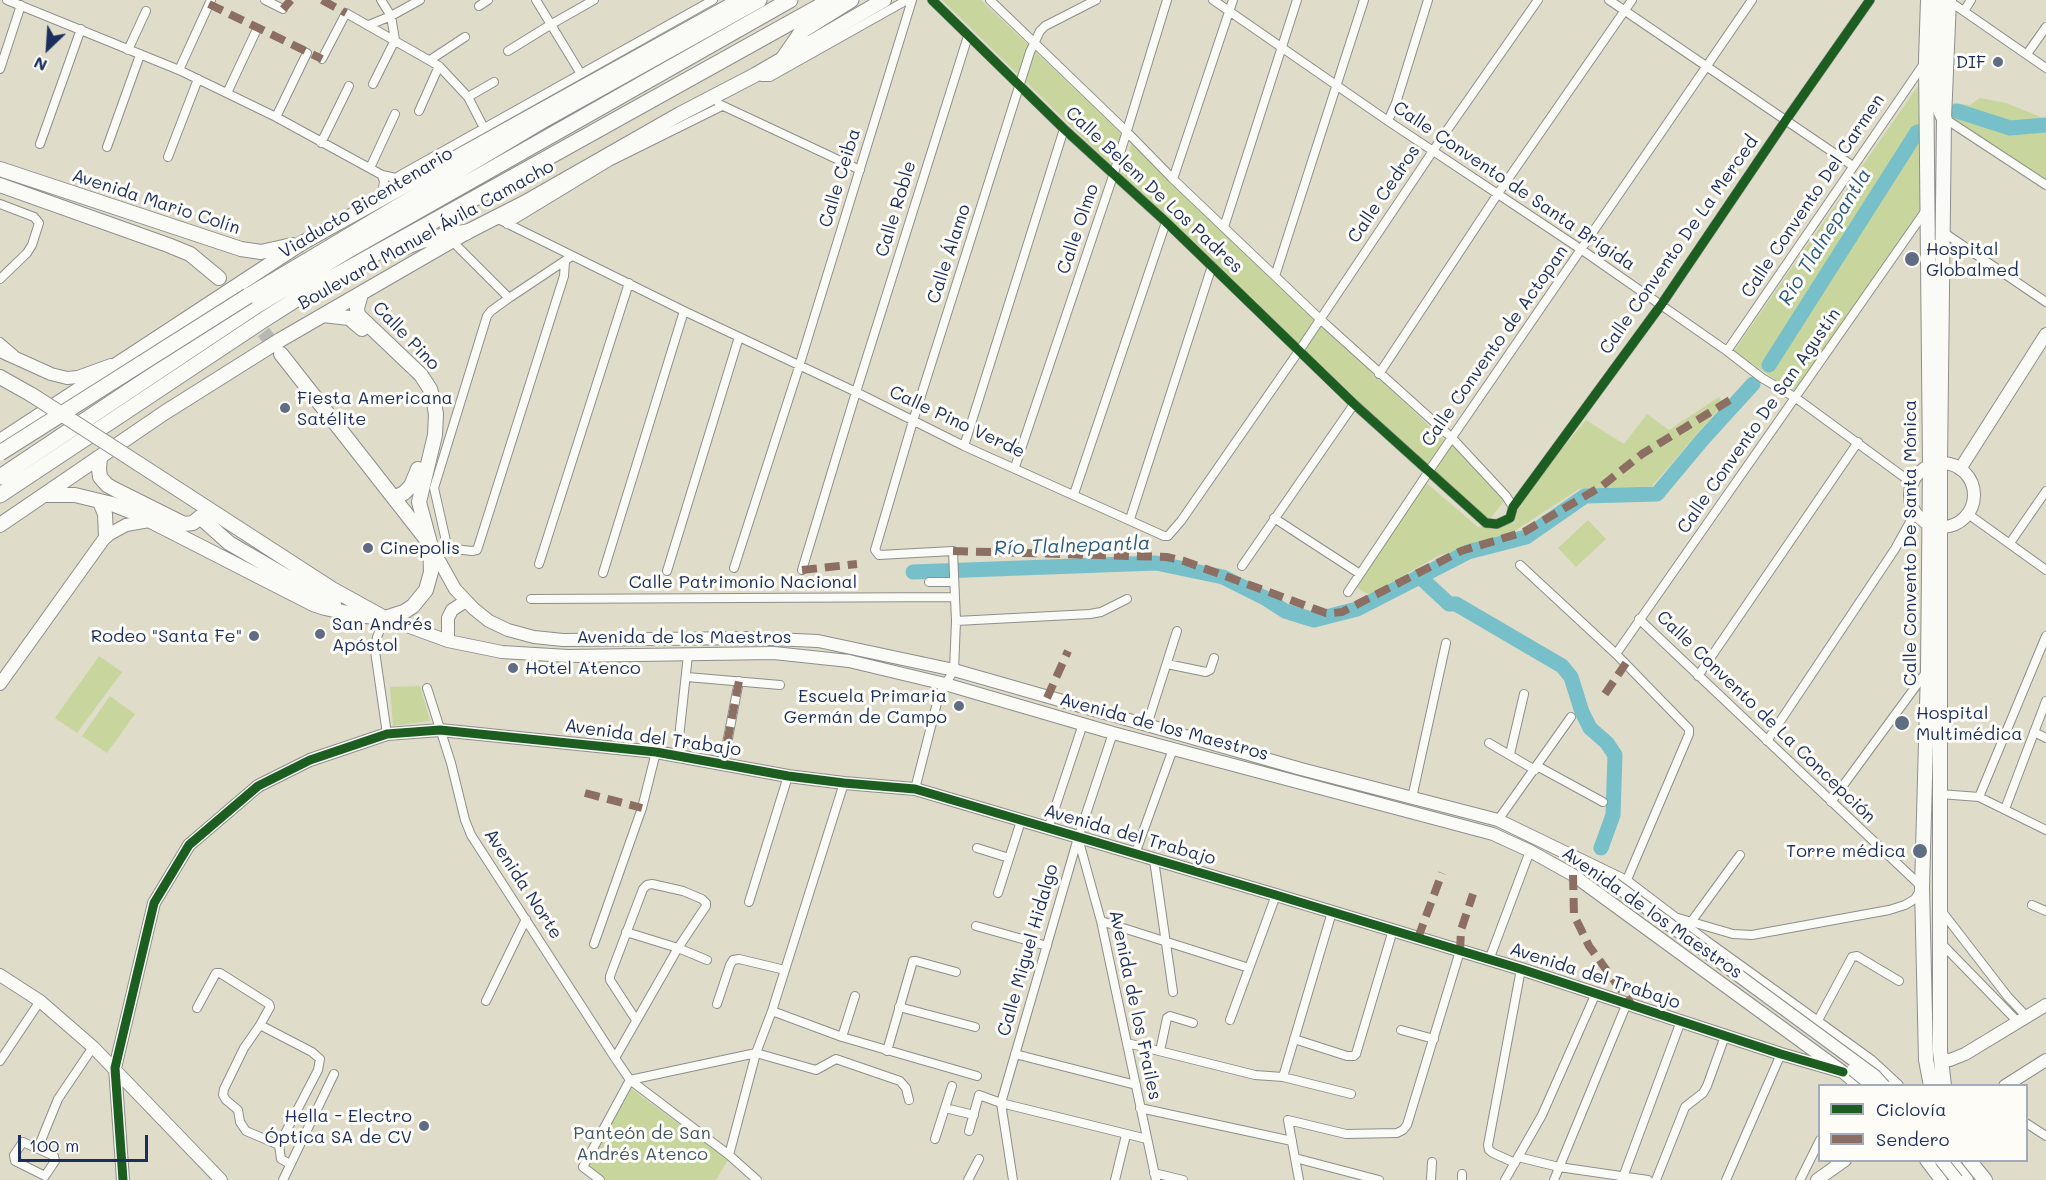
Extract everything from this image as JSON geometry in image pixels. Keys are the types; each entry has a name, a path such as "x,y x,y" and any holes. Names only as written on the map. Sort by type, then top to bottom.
{"highway":[{"name":"Viaducto Bicentenario","path":"0,453 257,290 540,122 759,0"},
{"name":"Boulevard Manuel Ávila Camacho","path":"0,477 256,306 347,251 790,0"},
{"name":"Boulevard Manuel Ávila Camacho","path":"0,495 318,286 831,0"},
{"path":"783,59 803,30 851,0"},
{"path":"1927,114 1935,98 1938,0"},
{"path":"1935,98 1944,118"},
{"path":"318,286 337,282 395,251 423,240 466,232"}],"main road":[{"path":"0,441 302,243 544,101 740,0"},
{"name":"Boulevard Manuel Ávila Camacho","path":"0,525 164,413 280,340 466,232 501,221 680,114 717,102 755,75 884,0"},
{"name":"Calle Convento De Santa Mónica","path":"1928,0 1926,60 1928,207 1935,464 1940,794 1939,941 1941,1060 1944,1084"},
{"name":"Calle Convento De Santa Mónica","path":"1935,464 1948,0"},
{"name":"Avenida Mario Colín","path":"0,169 241,249 269,251 302,243"},
{"path":"0,178 22,193"},
{"name":"Avenida Mario Colín","path":"0,185 168,244 190,254 219,278"},
{"name":"Calle Pino","path":"361,294 357,308 358,315 421,375 430,389 434,403 435,435 419,502 430,543"},
{"name":"Calle Pino","path":"323,315 349,318 357,324 411,377 424,395 428,423 419,466 411,486 394,498"},
{"path":"1960,469 2046,334"},
{"path":"0,351 51,375 67,378 78,377 123,360"},
{"name":"Avenida de los Maestros","path":"281,354 430,543 454,589 489,621 508,630 534,637 563,640 749,638 818,641 954,670 1301,770 1498,820 1626,882 1869,1061 1895,1084"},
{"name":"Avenida de los Maestros","path":"0,377 32,395 332,589 385,618 448,641 502,652 688,655 774,652 849,661 945,684 1113,733 1493,834 1530,850 1573,875 1850,1080"},
{"path":"100,457 100,477 107,485 171,519 189,524 200,517"},
{"path":"1935,464 1954,465 1960,469 1970,479 1972,486 1973,501 1968,514 1956,524 1935,526 1915,513 1910,497 1912,483 1918,473 1935,464"},
{"name":"Avenida de los Maestros","path":"45,495 75,495 153,521 313,604 357,615 385,618"},
{"path":"100,502 105,514 106,536"},
{"path":"196,502 208,549"},
{"path":"200,517 229,543 319,596 357,615"},
{"path":"0,684 106,536 126,525 171,519"},
{"name":"Calle Convento De Santa Mónica","path":"1931,1084 1926,1060 1922,887 1928,670 1935,526"},
{"path":"385,618 404,612 413,606 426,590 431,572 430,543"},
{"path":"448,641 448,618 452,610 466,601"},
{"name":"Avenida del Trabajo","path":"123,1180 115,1068 154,903 189,844 258,786 310,760 387,734 440,730 656,752 788,776 915,789 1521,969 1781,1054 1850,1080"},
{"name":"Avenida de los Maestros","path":"1579,860 1608,885 1875,1076 1882,1084"},
{"path":"1573,875 1608,885 1870,1084"},
{"path":"0,975 40,1001 93,1047 221,1180"},
{"path":"1941,1060 1950,1060 1965,1054 2046,1005"},
{"path":"2008,1084 2046,1060"},
{"path":"1850,1080 1859,1081 1868,1078 1871,1071 1869,1061"},
{"path":"1817,1180 1844,1162"},
{"path":"1927,1162 1937,1179"},
{"path":"1942,1162 1955,1180"},
{"path":"1949,1162 1955,1180"},
{"path":"1950,1162 1967,1180"},
{"path":"1970,1162 1985,1180"}],"street":[{"path":"7,0 179,70 396,177"},
{"path":"179,70 211,0"},
{"path":"265,0 283,9"},
{"path":"373,84 395,40 391,16 381,0"},
{"path":"369,25 420,0"},
{"path":"479,6 488,0"},
{"path":"536,0 581,74"},
{"path":"508,51 594,0"},
{"path":"385,196 396,177 484,128 544,101 581,74 713,0"},
{"path":"755,75 770,77 908,0"},
{"name":"Calle Ceiba","path":"734,568 912,0"},
{"name":"Calle Belem De Los Padres","path":"932,0 1064,129 1114,173 1428,472 1486,523 1497,524 1510,518 1513,507 1506,496 1452,438 1320,319 990,0"},
{"name":"Calle Álamo","path":"954,579 953,551 879,555 875,550 913,421 1034,42 1040,31 1050,22 1096,0"},
{"name":"Calle Olmo","path":"1015,468 1114,173 1167,0"},
{"name":"Calle Convento de Santa Brígida","path":"1213,0 1336,86 1582,250 1760,376 1796,398 1912,483"},
{"path":"1173,179 1233,0"},
{"path":"1224,227 1296,0"},
{"path":"1275,276 1364,0"},
{"path":"1388,121 1428,0"},
{"name":"Calle Cedros","path":"1320,319 1432,151 1538,0"},
{"path":"1609,0 1853,166"},
{"path":"1379,374 1497,195 1632,0"},
{"name":"Calle Convento de Actopan","path":"1348,592 1752,0"},
{"name":"Calle Convento De La Merced","path":"1513,507 1661,305 1870,0"},
{"path":"1948,0 2046,68"},
{"path":"1964,11 1971,0"},
{"path":"0,69 21,5"},
{"path":"128,50 146,11"},
{"path":"322,59 346,13 439,66 468,98 484,128"},
{"path":"2027,54 2046,27"},
{"path":"40,144 81,29"},
{"path":"227,93 257,29"},
{"name":"Calle Roble","path":"802,570 968,36"},
{"path":"430,60 465,37"},
{"path":"276,117 307,53"},
{"path":"107,147 140,55"},
{"name":"Calle Convento Del Carmen","path":"1727,351 1926,60"},
{"path":"419,111 439,66"},
{"path":"168,157 198,79"},
{"path":"468,98 494,82"},
{"path":"320,140 349,86"},
{"path":"717,102 860,170"},
{"path":"371,165 395,114"},
{"path":"1944,118 2046,185"},
{"path":"964,446 1064,129"},
{"path":"371,165 382,176 385,196"},
{"path":"382,176 396,177"},
{"path":"0,204 34,217 39,224 27,253 0,279"},
{"name":"Calle Convento De San Agustín","path":"1616,654 1928,207"},
{"name":"Calle Pino Verde","path":"501,221 569,259 629,283 964,446 1164,536 1170,534 1320,319"},
{"path":"1074,494 1166,222"},
{"path":"1943,232 2046,302"},
{"path":"452,241 509,298"},
{"path":"569,259 490,516 477,550 454,549 446,541 434,488 487,316 509,298 569,259"},
{"path":"1130,519 1212,266"},
{"path":"539,564 629,283"},
{"path":"603,573 684,311"},
{"path":"667,572 740,337"},
{"path":"0,342 12,351 17,359"},
{"path":"1242,566 1354,404"},
{"path":"1698,676 1858,442"},
{"path":"2010,543 2046,491"},
{"path":"1767,741 1895,549 1915,513"},
{"path":"1968,514 2046,570"},
{"path":"1274,518 1360,574"},
{"path":"1520,565 1616,654 1689,729 1689,734 1626,882"},
{"path":"915,789 937,703 954,670 956,621 954,579 929,582"},
{"name":"Calle Patrimonio Nacional","path":"531,599 955,597"},
{"path":"956,621 1090,614 1101,612 1127,599"},
{"path":"385,618 377,637 375,651 387,734"},
{"name":"Calle Convento de La Concepción","path":"1639,619 1922,887"},
{"path":"1147,725 1177,631"},
{"path":"1979,797 2046,636"},
{"path":"1412,798 1446,643"},
{"path":"676,756 688,655"},
{"path":"1167,664 1208,672 1214,658"},
{"path":"1831,802 1928,670"},
{"path":"687,677 780,685"},
{"path":"723,764 739,681"},
{"name":"Avenida Norte","path":"427,688 471,835 615,1058 630,1080 729,1155 757,1180"},
{"path":"1510,754 1524,694"},
{"path":"2005,810 2046,701"},
{"path":"1498,820 1571,717"},
{"path":"1048,829 1083,724"},
{"path":"2034,732 2046,738"},
{"name":"Calle Miguel Hidalgo","path":"1013,1180 1001,1103 1078,838 1113,733"},
{"path":"1489,743 1603,802"},
{"path":"1135,854 1173,749"},
{"path":"594,944 642,807 656,752"},
{"path":"749,902 788,776"},
{"path":"729,1155 756,1053 774,1012 844,783"},
{"path":"1940,794 1979,797 2046,830"},
{"path":"998,893 1022,821"},
{"name":"Avenida de los Frailes","path":"1078,838 1101,921 1155,1176"},
{"path":"977,848 1009,858"},
{"path":"1489,960 1530,850"},
{"path":"1691,922 1740,855"},
{"path":"1154,860 1173,992"},
{"path":"615,1058 678,948 706,906 702,899 683,891 652,884 643,889 610,978 636,1020"},
{"path":"1672,916 1733,934 1752,935 1889,910 1915,899 1922,887"},
{"path":"1230,1020 1276,895"},
{"path":"2032,905 2046,911"},
{"path":"1940,909 2022,1018"},
{"path":"1283,1077 1332,912"},
{"path":"486,1001 526,919"},
{"path":"1101,921 1249,968"},
{"path":"976,926 1047,946"},
{"path":"1294,1039 1347,1056 1356,1054 1393,930"},
{"path":"626,932 678,948 707,960"},
{"path":"1939,941 2022,1018"},
{"path":"1299,1180 1288,1120 1346,1134 1397,1133 1407,1125 1460,951"},
{"path":"1816,1024 1852,957 1857,956 1899,981"},
{"path":"717,1004 733,960 739,959 785,970"},
{"path":"887,1051 913,962 956,972"},
{"path":"1521,969 1488,1145 1489,1150 1516,1160 1648,1180"},
{"path":"197,1008 216,973 220,973 267,1001 270,1007 244,1048 223,1095 238,1110 240,1122 246,1131 279,1145"},
{"path":"1505,1180 1542,1115 1596,993"},
{"path":"842,1037 855,996"},
{"path":"0,1061 40,1001"},
{"path":"1554,1180 1627,1003"},
{"path":"899,1006 975,1028"},
{"path":"774,1012 842,1037 977,1076"},
{"path":"1160,1051 1167,1018 1170,1016 1193,1023"},
{"path":"1623,1178 1681,1021"},
{"path":"260,1025 312,1052 320,1059 318,1070 279,1145 281,1159 290,1164"},
{"path":"1401,1030 1434,1038"},
{"path":"1656,1180 1685,1107 1707,1086 1725,1036"},
{"path":"1127,1043 1255,1075 1283,1077 1351,1094"},
{"path":"38,1148 55,1104 93,1047"},
{"path":"600,1180 583,1167 630,1080 756,1053 816,1070 830,1060 836,1059 900,1081 906,1088 909,1100"},
{"path":"1015,1054 1136,1085"},
{"path":"1726,1180 1781,1054"},
{"path":"283,1180 334,1074"},
{"path":"935,1139 952,1086"},
{"path":"969,1131 979,1095 1001,1103 1147,1140"},
{"path":"945,1108 974,1115"},
{"path":"1140,1108 1292,1141"},
{"path":"2028,1124 2046,1136"},
{"path":"1116,1180 1126,1135"},
{"path":"23,1142 38,1148 54,1156 55,1159 45,1176 14,1158 23,1142"},
{"path":"1800,1180 1818,1144"},
{"path":"1295,1158 1379,1180"},
{"path":"968,1180 979,1160"},
{"path":"1431,1180 1432,1162"},
{"path":"1155,1176 1183,1180"}],"green space":[{"path":"942,0 981,0 1122,134 1111,165"},
{"path":"1920,83 1927,207 1793,392 1734,351"},
{"path":"1980,98 2006,103 2046,119 2046,184 1953,120 1949,113 1951,103 1970,105"},
{"path":"1132,142 1315,318 1298,344 1121,175"},
{"path":"1321,323 1444,440 1426,466 1302,349"},
{"path":"1719,397 1723,404 1652,486 1579,489 1513,532 1438,556 1369,595 1355,586 1425,482 1478,527 1515,523 1513,507 1586,420 1624,444 1647,414 1669,430"},
{"path":"1452,445 1504,501 1490,519 1480,513 1434,472"},
{"path":"1588,520 1606,539 1576,567 1558,548"},
{"path":"99,656 122,672 77,733 55,718"},
{"path":"420,686 430,721 393,726 390,687"},
{"path":"110,696 135,714 107,753 82,736"},
{"name":"Panteón de San Andrés Atenco","path":"630,1088 728,1160 716,1180 605,1180 586,1167"}],"waterway":[{"name":"Río Tlalnepantla","path":"1957,111 2010,128 2046,125"},
{"name":"Río Tlalnepantla","path":"1769,365 1917,132"},
{"name":"Río Tlalnepantla","path":"913,572 1156,563 1223,577 1285,611 1314,620 1357,609 1468,552 1526,537 1585,496 1657,494 1753,384"},
{"path":"1419,576 1449,604 1456,604 1562,666 1571,677 1582,712 1590,728 1607,743 1615,755 1613,815 1601,848"}],"tunnel":[{"path":"250,316 280,352"}],"marked path":[{"path":"283,9 291,0"},
{"path":"322,0 346,13"},
{"path":"209,4 322,59"},
{"path":"953,551 1167,557 1184,561 1326,613 1342,612 1461,551 1524,532 1602,486 1642,454 1730,400"},
{"path":"802,570 857,564"},
{"path":"1047,698 1068,651"},
{"path":"1605,694 1626,663"},
{"path":"723,764 739,681"},
{"path":"585,793 642,808"},
{"path":"1418,938 1442,873"},
{"path":"1573,875 1574,915 1589,946 1632,1005"},
{"path":"1460,951 1461,930 1473,894"}],"cycle path":[{"path":"932,0 1064,129 1166,222 1354,404 1486,523 1497,524 1510,518 1513,507 1661,305 1870,0"},
{"path":"123,1180 115,1068 154,903 189,845 258,786 310,760 387,734 440,730 656,752 788,776 915,789 1521,969 1843,1072"}],"place":[{"name":"DIF","path":"1998,62"},
{"name":"Hospital Globalmed","path":"1912,259"},
{"name":"Fiesta Americana Satélite","path":"285,408"},
{"name":"Cinepolis","path":"368,548"},
{"name":"San Andrés Apóstol","path":"320,634"},
{"name":"Rodeo \"Santa Fe\"","path":"254,636"},
{"name":"Hotel Atenco","path":"513,668"},
{"name":"Escuela Primaria Germán de Campo","path":"959,706"},
{"name":"Hospital Multimédica","path":"1902,723"},
{"name":"Torre médica","path":"1920,851"},
{"name":"Hella - Electro Óptica SA de CV","path":"424,1126"}]}
